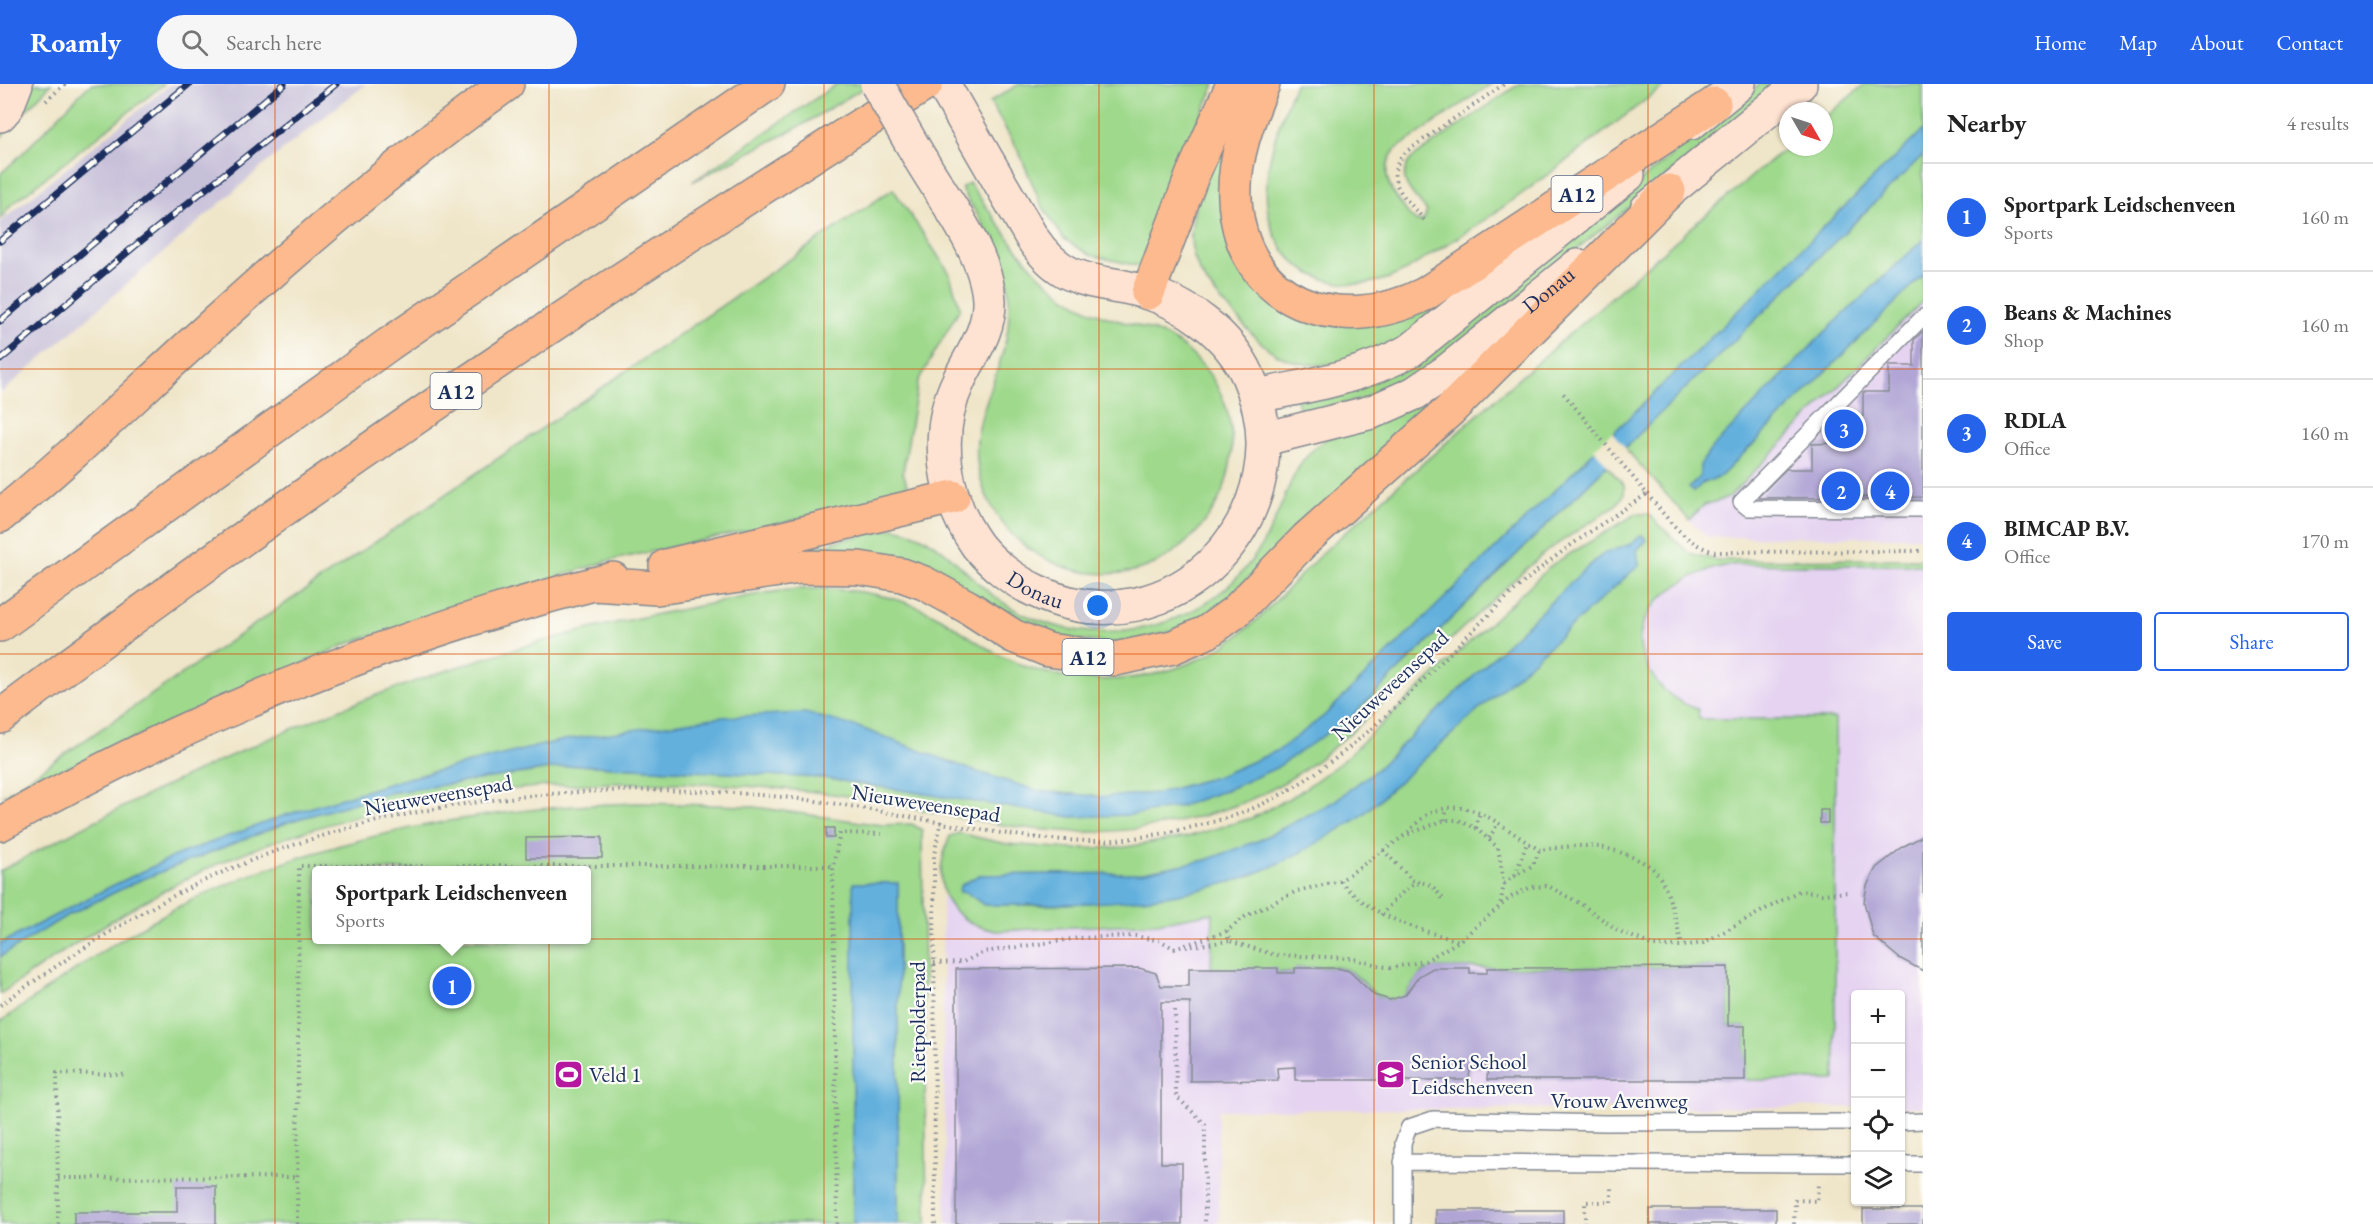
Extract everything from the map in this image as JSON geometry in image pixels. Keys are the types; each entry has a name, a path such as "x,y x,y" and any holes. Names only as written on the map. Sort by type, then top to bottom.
{"highway":[{"path":"0,516 73,453 256,285 443,130 507,84"},
{"path":"0,625 389,344 768,84"},
{"name":"A12","path":"0,717 209,563 429,409 767,184 926,84"},
{"path":"1148,293 1192,176 1233,84"},
{"name":"A12","path":"1263,84 1236,168 1235,198 1239,229 1250,257 1275,287 1298,301 1340,314 1380,310 1425,294 1714,104"},
{"name":"A12","path":"592,584 657,588 800,567 859,568 902,575 924,583 968,607 1013,636 1048,650 1115,659 1173,647 1207,632 1235,612 1307,538 1449,411 1669,191"},
{"name":"A12","path":"0,824 173,735 304,678 476,617 592,584 953,497"}],"main road":[{"path":"0,115 7,107 16,84"},
{"name":"Donau","path":"877,84 978,259 987,285 988,314 981,339 954,389 946,423 945,465 953,497 968,530 981,549 1027,587 1074,604 1113,606 1134,604 1169,592 1198,575 1234,539 1258,489 1264,439 1255,396 1239,360 1218,334 1195,315 1148,293 1094,282 1065,270 1042,251 943,84"},
{"name":"Donau","path":"1255,396 1351,376 1391,361 1411,350 1739,84"},
{"name":"Donau","path":"1264,439 1372,412 1415,393 1455,365 1800,84"}],"lane":[{"path":"1923,317 1741,502 1748,508 1923,509"},
{"name":"Vrouw Avenweg","path":"1403,1224 1403,1143 1409,1127 1433,1119 1605,1123 1851,1122"},
{"path":"1905,1122 1923,1121"},
{"path":"1402,1162 1611,1165 1851,1164"},
{"path":"1905,1164 1923,1164"}],"path":[{"path":"1424,220 1396,185 1393,177 1395,166 1407,151 1504,84"},
{"path":"1563,393 1686,538 1701,548 1715,552 1923,551"},
{"name":"Nieuweveensepad","path":"0,1005 124,924 181,892 302,841 380,820 513,796 576,791 674,790 800,799 1007,833 1090,841 1163,834 1229,817 1274,799 1327,767 1517,588 1573,542 1647,494"},
{"path":"1174,949 1227,931 1246,916 1297,891 1340,881 1404,836 1428,814 1446,809 1467,808 1480,811 1540,850 1576,844 1608,847 1641,861 1656,872 1675,914 1682,946"},
{"path":"1445,820 1446,809"},
{"path":"1476,828 1480,811"},
{"path":"1404,836 1445,820 1458,820 1476,828 1498,848 1504,883 1500,908"},
{"name":"Rietpolderpad","path":"935,1224 934,855 941,821"},
{"path":"1489,838 1498,823"},
{"path":"837,1224 833,866 840,833 882,834"},
{"path":"1515,875 1527,843"},
{"path":"1383,850 1412,880 1430,885 1444,900"},
{"path":"1504,883 1533,864 1540,850"},
{"path":"297,1224 299,866 833,866"},
{"path":"1340,881 1354,896 1381,915 1409,927 1460,941"},
{"path":"1381,915 1408,888 1420,882"},
{"path":"934,963 963,962 984,952 1079,938 1135,936 1161,941 1174,949 1229,941 1275,955 1350,958 1390,968 1425,961 1460,941 1530,887 1548,886 1581,904 1619,931 1654,946 1682,946 1703,943 1798,891 1822,894 1850,892"},
{"path":"1227,931 1229,941"},
{"path":"1174,1010 1176,1096 1205,1124 1205,1224"},
{"path":"58,1224 57,1073 128,1075"},
{"path":"1794,1224 1795,1200 1817,1201 1819,1163"},
{"path":"1586,1224 1586,1202 1611,1202 1611,1165"},
{"path":"58,1178 297,1177"}],"shaded area":[{"path":"171,84 366,84 270,160 0,394 0,222"},
{"path":"1923,301 1923,537 1707,537 1689,520 1704,505 1728,498"},
{"path":"1660,564 1923,565 1923,1107 1905,1107 1905,990 1851,990 1851,1107 1218,1110 1219,1224 946,1224 942,895 961,916 977,927 996,931 1157,923"}],"green space":[{"path":"29,84 51,84 0,138 0,133 9,126"},
{"path":"91,84 164,84 11,205 0,219 0,174"},
{"path":"837,84 870,84 804,124 692,182"},
{"path":"1019,84 1215,84 1184,155 1146,260 1138,266 1090,255 1064,239 1041,204 1019,152 990,102"},
{"path":"1295,84 1491,84 1395,150 1390,157 1387,178 1392,192 1413,219 1418,222 1424,220 1427,211 1412,193 1405,180 1406,166 1411,159 1519,84 1667,84 1529,189 1443,247 1396,275 1379,281 1353,284 1328,280 1304,270 1285,252 1274,233 1268,212 1266,191 1268,169 1279,125"},
{"path":"1760,84 1782,84 1423,373 1375,396 1301,415 1297,400 1424,356"},
{"path":"1865,84 1923,84 1923,130 1324,716 1279,750 1219,776 1158,793 1104,797 1039,791 974,771 858,727 564,740 408,778 283,816 177,855 0,944 0,871 164,787 247,748 332,713 417,680 505,652 593,628 757,594 830,589 873,594 928,611 1003,657 1050,674 1100,680 1125,679 1174,669 1197,660 1217,650 1253,623 1331,545 1768,162 1779,154 1779,156 1833,156 1833,111"},
{"path":"1244,97 1226,154 1278,306 1446,298 1448,301 1414,332 1383,349 1348,362 1312,365 1294,362 1271,351 1259,341 1210,287 1194,259 1191,237 1192,221 1203,185"},
{"path":"1923,155 1923,240 1825,332 1712,448 1701,465 1700,476 1689,488 1722,475 1923,275 1923,301 1728,498 1704,505 1689,520 1625,448"},
{"path":"969,183 1031,266 1053,287 1090,311 1155,331 1183,347 1208,372 1224,401 1231,432 1230,463 1222,493 1206,521 1183,545 1154,564 1142,569 1115,574 1074,570 1062,566 1024,545 1003,524 992,507 982,485 977,464 977,445 979,426 1006,340 1009,292 1006,272 996,247 961,188"},
{"path":"893,189 949,272 960,308 918,382 903,472 910,495 608,561 349,643 3,796"},
{"path":"1435,397 1439,400 1213,611 1177,630 1131,642 1107,643 1054,637 815,551 812,547 894,528 911,532 937,546 981,586 1021,613 1050,624 1081,631 1111,632 1142,628 1172,620 1200,606 1233,582 1251,561 1266,538 1297,469 1326,439"},
{"path":"1607,466 1624,485 1624,495 1616,505 1547,551 1363,722 1324,755 1282,784 1259,796 1214,813 1150,827 1084,832 1032,829 848,796 743,786 669,783 595,784 522,788 449,798 377,812 306,831 236,856 144,902 85,937 0,994 0,957 66,916 138,881 291,821 389,793 578,765 823,778 1072,817 1178,807 1351,717"},
{"path":"1636,514 1648,514 1689,553 1716,560 1923,559 1923,565 1746,564 1714,568 1679,584 1664,596 1651,609 1643,624 1640,641 1644,659 1658,684 1688,706 1698,709 1699,719 1835,719 1835,1080 1745,1080 1745,1026 1728,1026 1728,967 1436,968 1422,973 1402,998 1392,1000 1378,996 1354,974 1341,968 1296,968 1295,973 1211,968 1213,913 1157,923 996,931 978,926 964,918 953,909 946,897 941,870 944,853 950,836 959,833 1006,844 1071,849 1125,847 1187,837 1252,818 1297,794 1340,763 1553,564","holes":["1642,535 1647,540 1637,550 1639,565 1360,817 1213,886 1129,900 1052,905 984,905 966,892 966,884 979,875 1139,873 1206,860 1260,840 1333,802 1377,769 1603,554 1631,544"]},
{"path":"638,803 747,806 882,825 912,824 922,830 927,1224 898,1224 898,883 854,883 853,1224 0,1224 0,1022 142,927 192,900 245,877 354,841 410,828 523,811"}],"water":[{"path":"1923,130 1923,155 1351,717 1276,768 1227,790 1178,807 1131,815 1072,817 823,778 577,765 389,793 291,821 138,881 66,916 0,957 0,944 177,855 283,816 408,778 564,740 721,717 805,713 858,727 974,771 1039,791 1104,797 1158,793 1219,776 1279,750 1324,716"},
{"path":"1923,240 1923,275 1722,475 1712,481 1704,481 1694,492 1689,488 1700,476 1700,465 1712,448 1825,332"},
{"path":"1642,535 1647,540 1637,550 1639,565 1360,817 1289,858 1232,882 1198,890 1126,901 984,905 966,892 959,892 960,886 979,875 1139,873 1206,860 1260,840 1333,802 1377,769 1603,554 1631,544"},
{"path":"853,883 898,883 898,1224 853,1224"}],"pier":[{"path":"1612,432 1627,450 1609,467 1594,449"}],"building":[{"path":"1923,331 1923,497 1757,498 1786,469 1812,469 1812,444 1838,443 1838,418 1863,417 1863,392 1889,392 1889,366 1914,366 1914,340"},
{"path":"1820,810 1828,810 1828,823 1820,823"},
{"path":"826,828 834,828 834,838 826,838"},
{"path":"1923,836 1923,971 1899,958 1873,936 1864,902 1867,886 1876,868 1904,846"},
{"path":"602,837 602,858 526,858 526,838"},
{"path":"1728,967 1728,1026 1745,1026 1745,1080 1487,1080 1488,1067 1470,1067 1469,1080 1295,1080 1295,1067 1277,1068 1278,1080 1190,1081 1190,1002 1161,1002 1161,1163 1182,1163 1182,1224 956,1224 956,969 1139,968 1156,973 1161,986 1189,986 1189,968 1278,968 1278,973 1295,973 1295,968 1337,968 1349,971 1374,995 1390,1000 1405,995 1419,976 1433,968 1470,968 1470,973 1487,973 1487,968"},
{"path":"177,1186 216,1186 216,1224 74,1224 74,1212 177,1212"},
{"path":"1650,1209 1776,1209 1776,1224 1650,1224"},
{"path":"1863,1209 1923,1209 1923,1224 1863,1224"},
{"path":"1436,1210 1563,1210 1563,1224 1436,1224"}],"railway":[{"path":"0,241 189,84"},
{"path":"0,321 284,84"},
{"path":"0,360 142,240 336,84"}],"place":[{"name":"RDLA","path":"1844,429"},
{"name":"Beans & Machines","path":"1841,491"},
{"name":"BIMCAP B.V.","path":"1890,491"},
{"name":"Sportpark Leidschenveen","path":"452,986"},
{"name":"Veld 1","path":"568,1074"},
{"name":"Senior School Leidschenveen","path":"1390,1074"}]}
